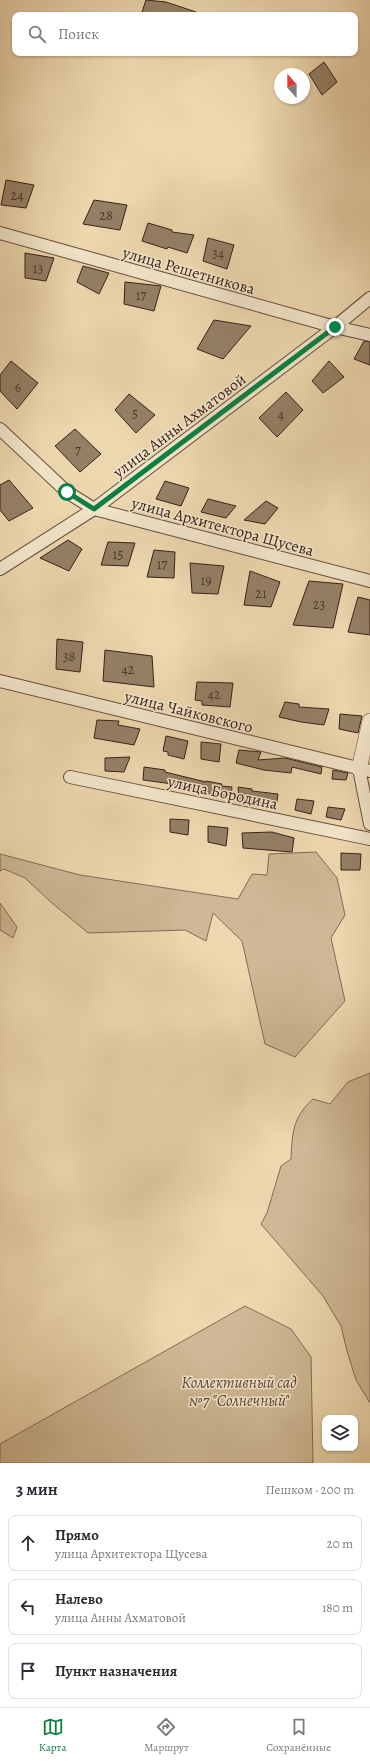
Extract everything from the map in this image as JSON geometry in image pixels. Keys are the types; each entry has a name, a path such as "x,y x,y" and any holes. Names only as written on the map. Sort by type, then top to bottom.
{"street":[{"name":"улица Решетникова","path":"0,233 335,327 370,335"},
{"name":"улица Анны Ахматовой","path":"0,569 94,509 335,327 370,298"},
{"name":"улица Архитектора Щусева","path":"0,429 67,492 94,509 370,581"},
{"name":"улица Чайковского","path":"0,681 365,770"},
{"path":"370,721 365,770 370,824"},
{"name":"улица Бородина","path":"70,777 370,839"}],"green space":[{"path":"316,852 337,878 345,915 331,938 345,1001 295,1057 265,1044 242,941 213,913 206,941 185,930 88,933 25,878 4,869 0,871 0,854 80,875 238,899 252,874 267,875 269,854"},
{"path":"0,903 17,927 13,938 0,930"},
{"path":"370,1073 370,1403 356,1380 341,1326 323,1296 261,1224 267,1213 281,1166 291,1159 293,1133 301,1112 313,1099 330,1104 348,1082"},
{"name":"Коллективный сад №7 \"Солнечный\"","path":"245,1306 291,1329 311,1357 313,1463 0,1463 0,1444"}],"building":[{"path":"146,0 166,2 196,12 142,12"},
{"path":"324,62 337,82 322,95 310,73"},
{"path":"6,180 34,185 26,208 1,205"},
{"path":"94,200 127,205 120,230 83,224"},
{"path":"148,223 172,230 172,232 194,235 187,253 168,247 167,249 142,241"},
{"path":"208,238 234,245 227,269 203,261"},
{"path":"25,253 54,258 46,281 25,278"},
{"path":"83,266 109,273 99,294 77,282"},
{"path":"125,282 161,286 154,311 124,304"},
{"path":"214,320 251,326 223,359 197,349"},
{"path":"364,341 370,342 370,365 354,359"},
{"path":"11,361 38,383 17,409 0,391 0,375"},
{"path":"329,361 344,377 323,393 312,381"},
{"path":"286,392 303,410 277,437 259,418"},
{"path":"129,394 155,415 136,433 115,410"},
{"path":"75,429 101,454 80,472 55,446"},
{"path":"9,480 33,508 9,521 0,510 0,485"},
{"path":"165,481 189,488 181,506 156,499"},
{"path":"208,499 236,506 226,518 201,512"},
{"path":"266,501 278,508 265,524 244,520"},
{"path":"68,540 82,549 69,571 40,558"},
{"path":"108,542 135,543 128,566 101,565"},
{"path":"154,550 175,552 174,578 147,577"},
{"path":"190,563 224,566 218,594 192,593"},
{"path":"250,571 280,582 271,607 244,605"},
{"path":"309,581 343,584 333,628 293,625"},
{"path":"358,597 370,600 370,635 348,632"},
{"path":"57,639 83,642 80,672 56,669"},
{"path":"105,650 152,656 154,687 103,681"},
{"path":"197,682 233,683 230,707 202,705 202,701 195,700"},
{"path":"285,702 299,704 299,707 329,709 324,725 279,717"},
{"path":"340,714 362,716 358,733 339,729"},
{"path":"97,720 119,721 118,725 140,729 134,745 94,738"},
{"path":"166,736 188,741 184,759 168,755 168,752 163,751"},
{"path":"201,742 221,744 219,762 201,759"},
{"path":"239,750 261,752 258,760 285,758 322,767 321,774 292,767 291,773 264,770 236,763"},
{"path":"130,757 124,772 105,771 105,758"},
{"path":"144,767 165,770 165,772 206,782 222,784 221,786 232,787 231,797 204,793 205,791 173,784 143,780"},
{"path":"333,770 348,773 346,780 332,779"},
{"path":"238,787 252,789 252,791 278,794 276,807 239,800"},
{"path":"297,799 314,801 311,814 295,810"},
{"path":"328,807 345,809 341,820 326,817"},
{"path":"170,819 189,820 188,835 170,832"},
{"path":"208,826 228,828 226,846 208,842"},
{"path":"272,832 294,838 292,852 243,848 242,833"},
{"path":"341,853 361,854 360,870 341,870"}],"route":[{"path":"67,492 94,509 335,327"}]}
